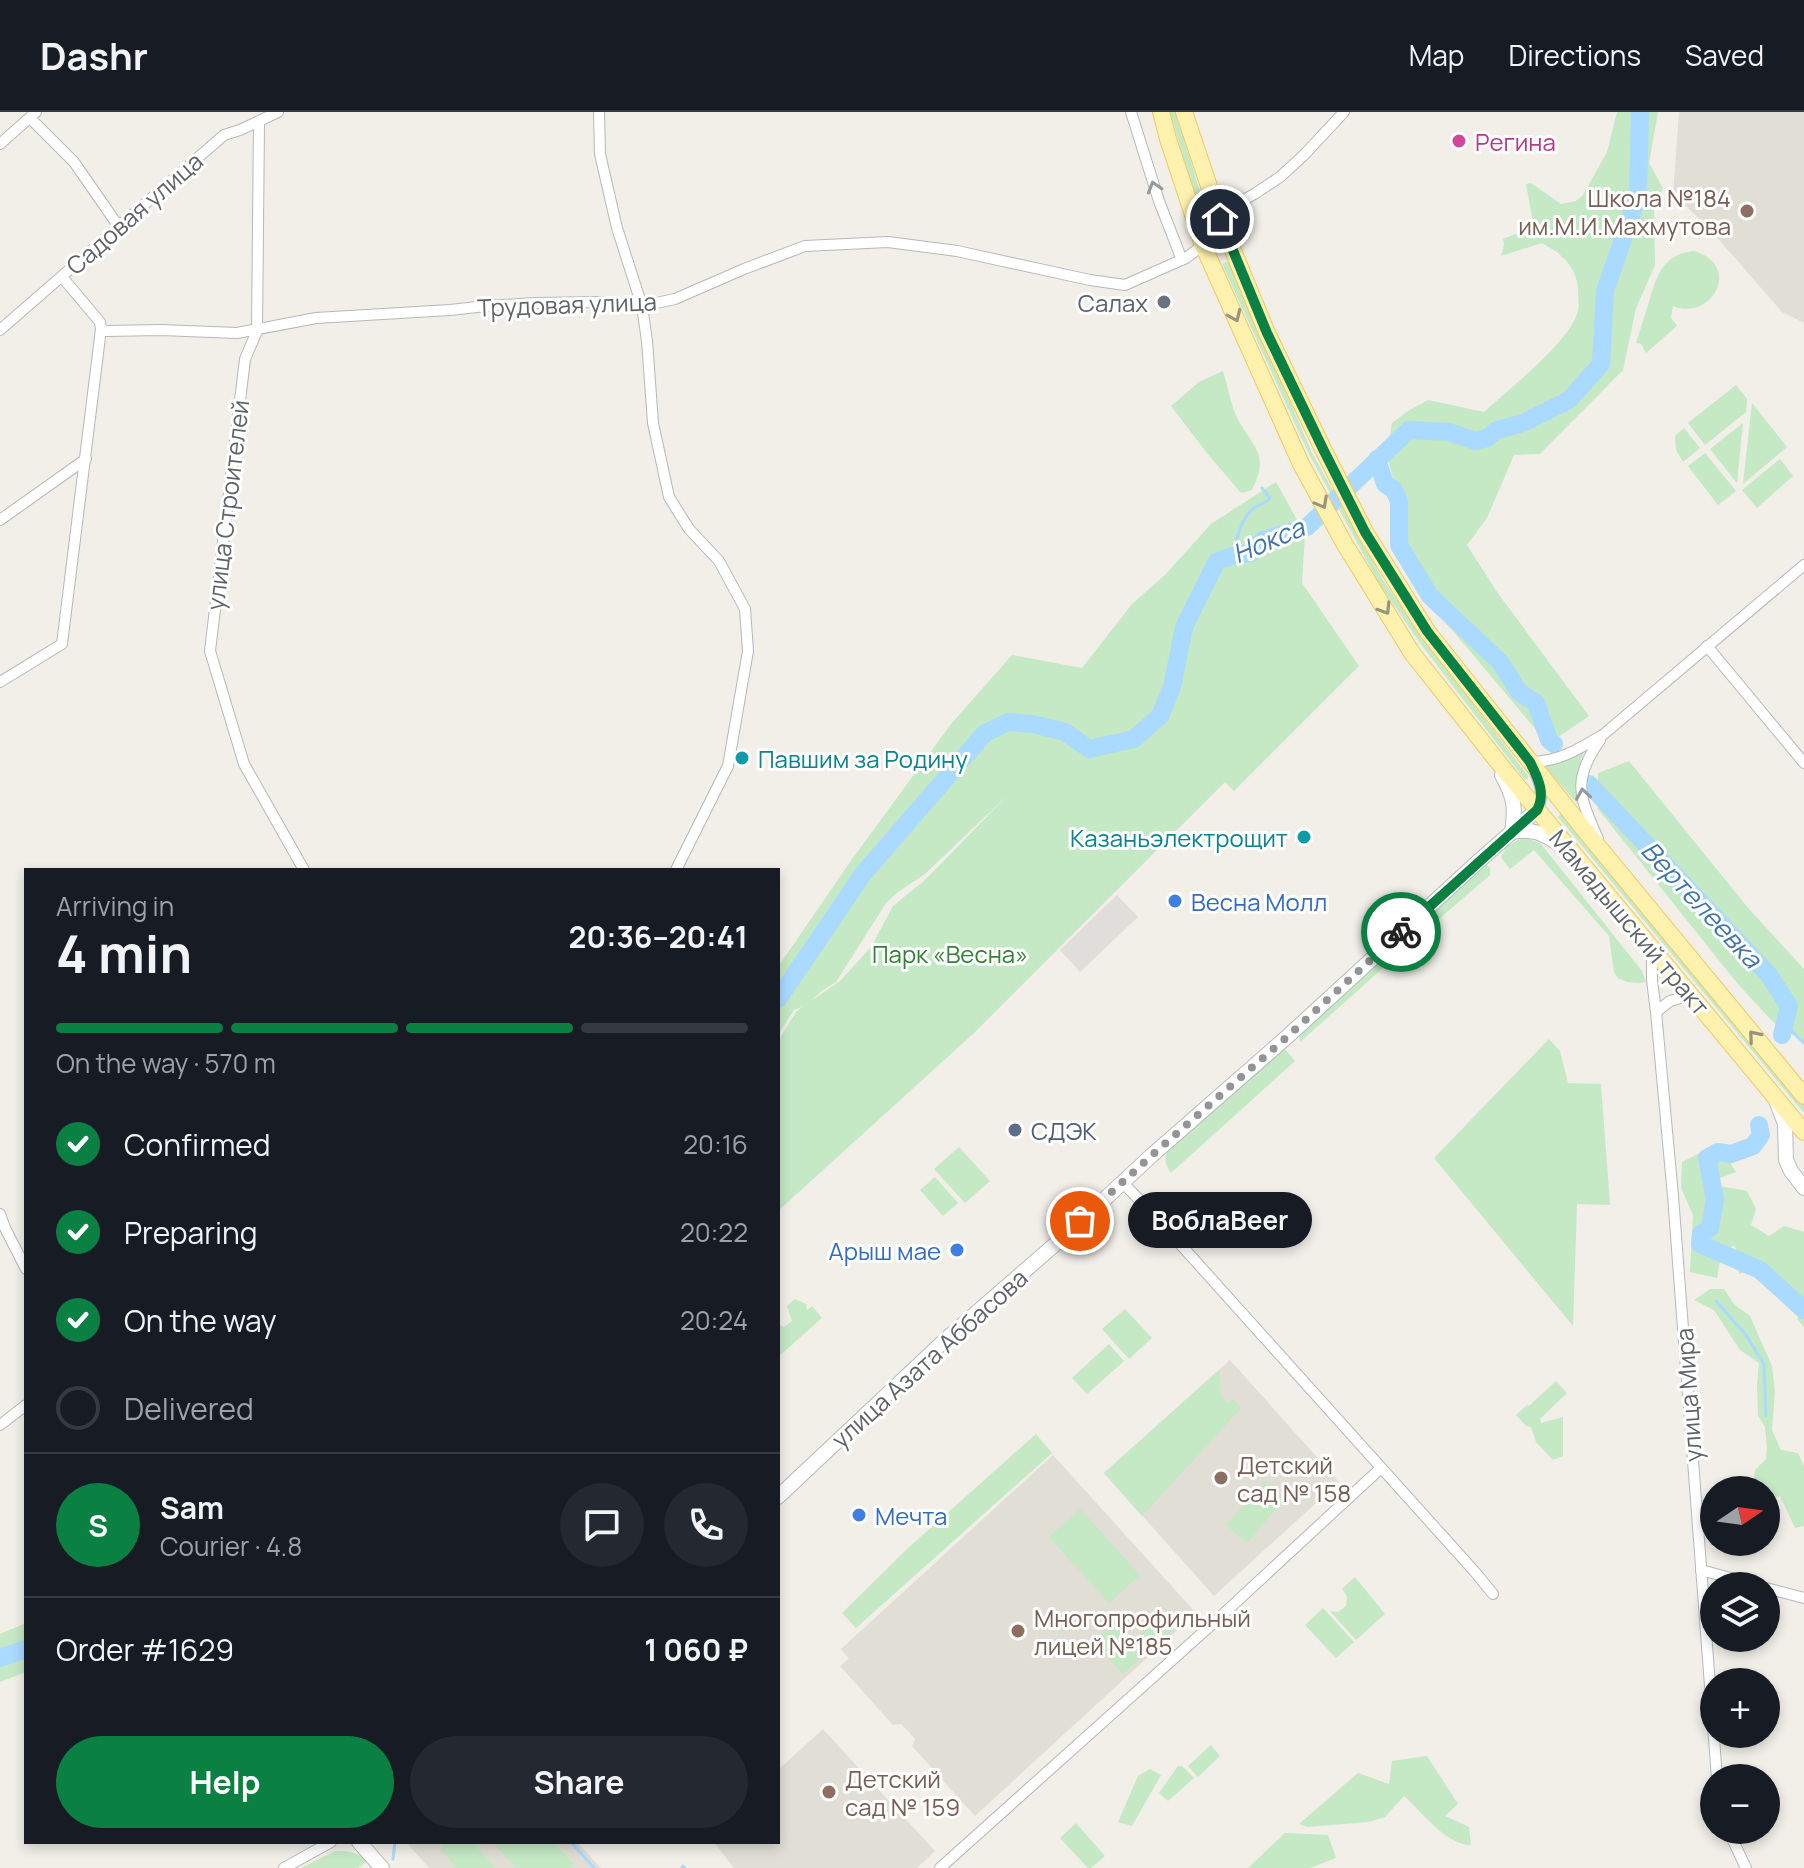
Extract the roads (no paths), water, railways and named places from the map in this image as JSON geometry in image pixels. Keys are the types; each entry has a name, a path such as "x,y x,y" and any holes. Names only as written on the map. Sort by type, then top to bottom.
{"main road":[{"name":"Мамадышский тракт","path":"1161,112 1203,245 1301,464 1344,543 1412,653 1491,754 1804,1132"},
{"name":"Мамадышский тракт","path":"1184,112 1220,219 1267,333 1365,532 1427,631 1605,856 1804,1096"}],"street":[{"name":"Садовая улица","path":"0,330 224,135 278,112"},
{"path":"599,112 600,154 617,228 642,306 653,423 669,497 689,529 719,561 745,609 748,651 728,766 677,868"},
{"path":"1131,112 1159,201 1182,260"},
{"path":"1203,245 1233,206 1288,170 1344,112"},
{"path":"0,144 33,115 74,162 119,227"},
{"name":"улица Строителей","path":"259,122 257,331 245,359 210,651 244,764 303,868"},
{"name":"Трудовая улица","path":"101,329 237,333 316,318 511,304 600,302 642,306 675,299 805,246 888,242 957,251 1125,285 1182,260 1203,245"},
{"path":"0,682 62,644 101,329 100,322 62,277"},
{"path":"0,520 86,459"},
{"path":"1537,810 1542,800 1541,793 1530,762 1544,762 1569,755 1604,734 1804,565"},
{"path":"1707,646 1804,763"},
{"path":"1604,734 1586,760 1581,784 1582,798 1605,856"},
{"path":"1491,754 1514,802 1512,832 1525,829 1539,832 1573,853"},
{"name":"улица Азата Аббасова","path":"780,1495 945,1340 1537,810"},
{"name":"улица Мира","path":"1652,949 1652,980 1673,1196 1716,1764"},
{"path":"1656,1012 1670,1001 1691,995"},
{"path":"1774,1095 1785,1124 1786,1160 1804,1188"},
{"path":"1123,1183 1493,1594"},
{"path":"0,1214 24,1265"},
{"path":"0,1425 24,1407"},
{"path":"940,1868 1381,1468"},
{"path":"1701,1570 1708,1572"},
{"path":"1780,1592 1804,1598"},
{"path":"284,1868 327,1844"},
{"path":"361,1844 382,1868"},
{"path":"1735,1844 1746,1868"}],"waterway":[{"name":"Нокса","path":"780,996 863,874 985,733 1008,722 1065,732 1089,749 1134,739 1160,716 1172,687 1184,627 1217,561 1251,553 1263,540 1307,527 1409,430 1449,432 1475,441 1487,438 1497,430 1523,423 1569,400 1601,364 1605,291 1638,196 1640,112"},
{"name":"Вертелеевка","path":"1377,459 1385,484 1394,490 1399,501 1399,545 1430,596 1500,662 1519,692 1536,703 1549,740 1554,744"},
{"path":"1236,555 1238,536 1246,517 1270,498 1262,488"},
{"name":"Вертелеевка","path":"1589,784 1769,975 1789,1006 1782,1035"},
{"path":"1784,1024 1804,1043"},
{"name":"Вертелеевка","path":"1759,1125 1761,1135 1753,1146 1731,1154 1718,1152 1707,1158 1715,1199 1710,1228 1701,1234 1700,1244 1760,1270 1804,1310"},
{"path":"1716,1301 1746,1335 1764,1364 1766,1416"},
{"name":"Нокса","path":"0,1658 24,1650"},
{"path":"393,1859 395,1844"},
{"path":"573,1844 594,1868"},
{"path":"682,1868 685,1868"}],"place":[{"name":"Регина","path":"1459,141"},
{"name":"Школа №184 им.М.И.Махмутова","path":"1747,211"},
{"name":"Салах","path":"1164,302"},
{"name":"Павшим за Родину","path":"742,758"},
{"name":"Казаньэлектрощит","path":"1304,837"},
{"name":"Весна Молл","path":"1175,901"},
{"name":"СДЭК","path":"1015,1130"},
{"name":"ВоблаBeer","path":"1080,1221"},
{"name":"Арыш мае","path":"957,1250"},
{"name":"Детский сад № 158","path":"1221,1478"},
{"name":"Мечта","path":"859,1515"},
{"name":"Многопрофильный лицей №185","path":"1018,1631"},
{"name":"Детский сад № 159","path":"829,1792"}],"park label":[{"name":"Парк «Весна»","path":"950,953"}]}
